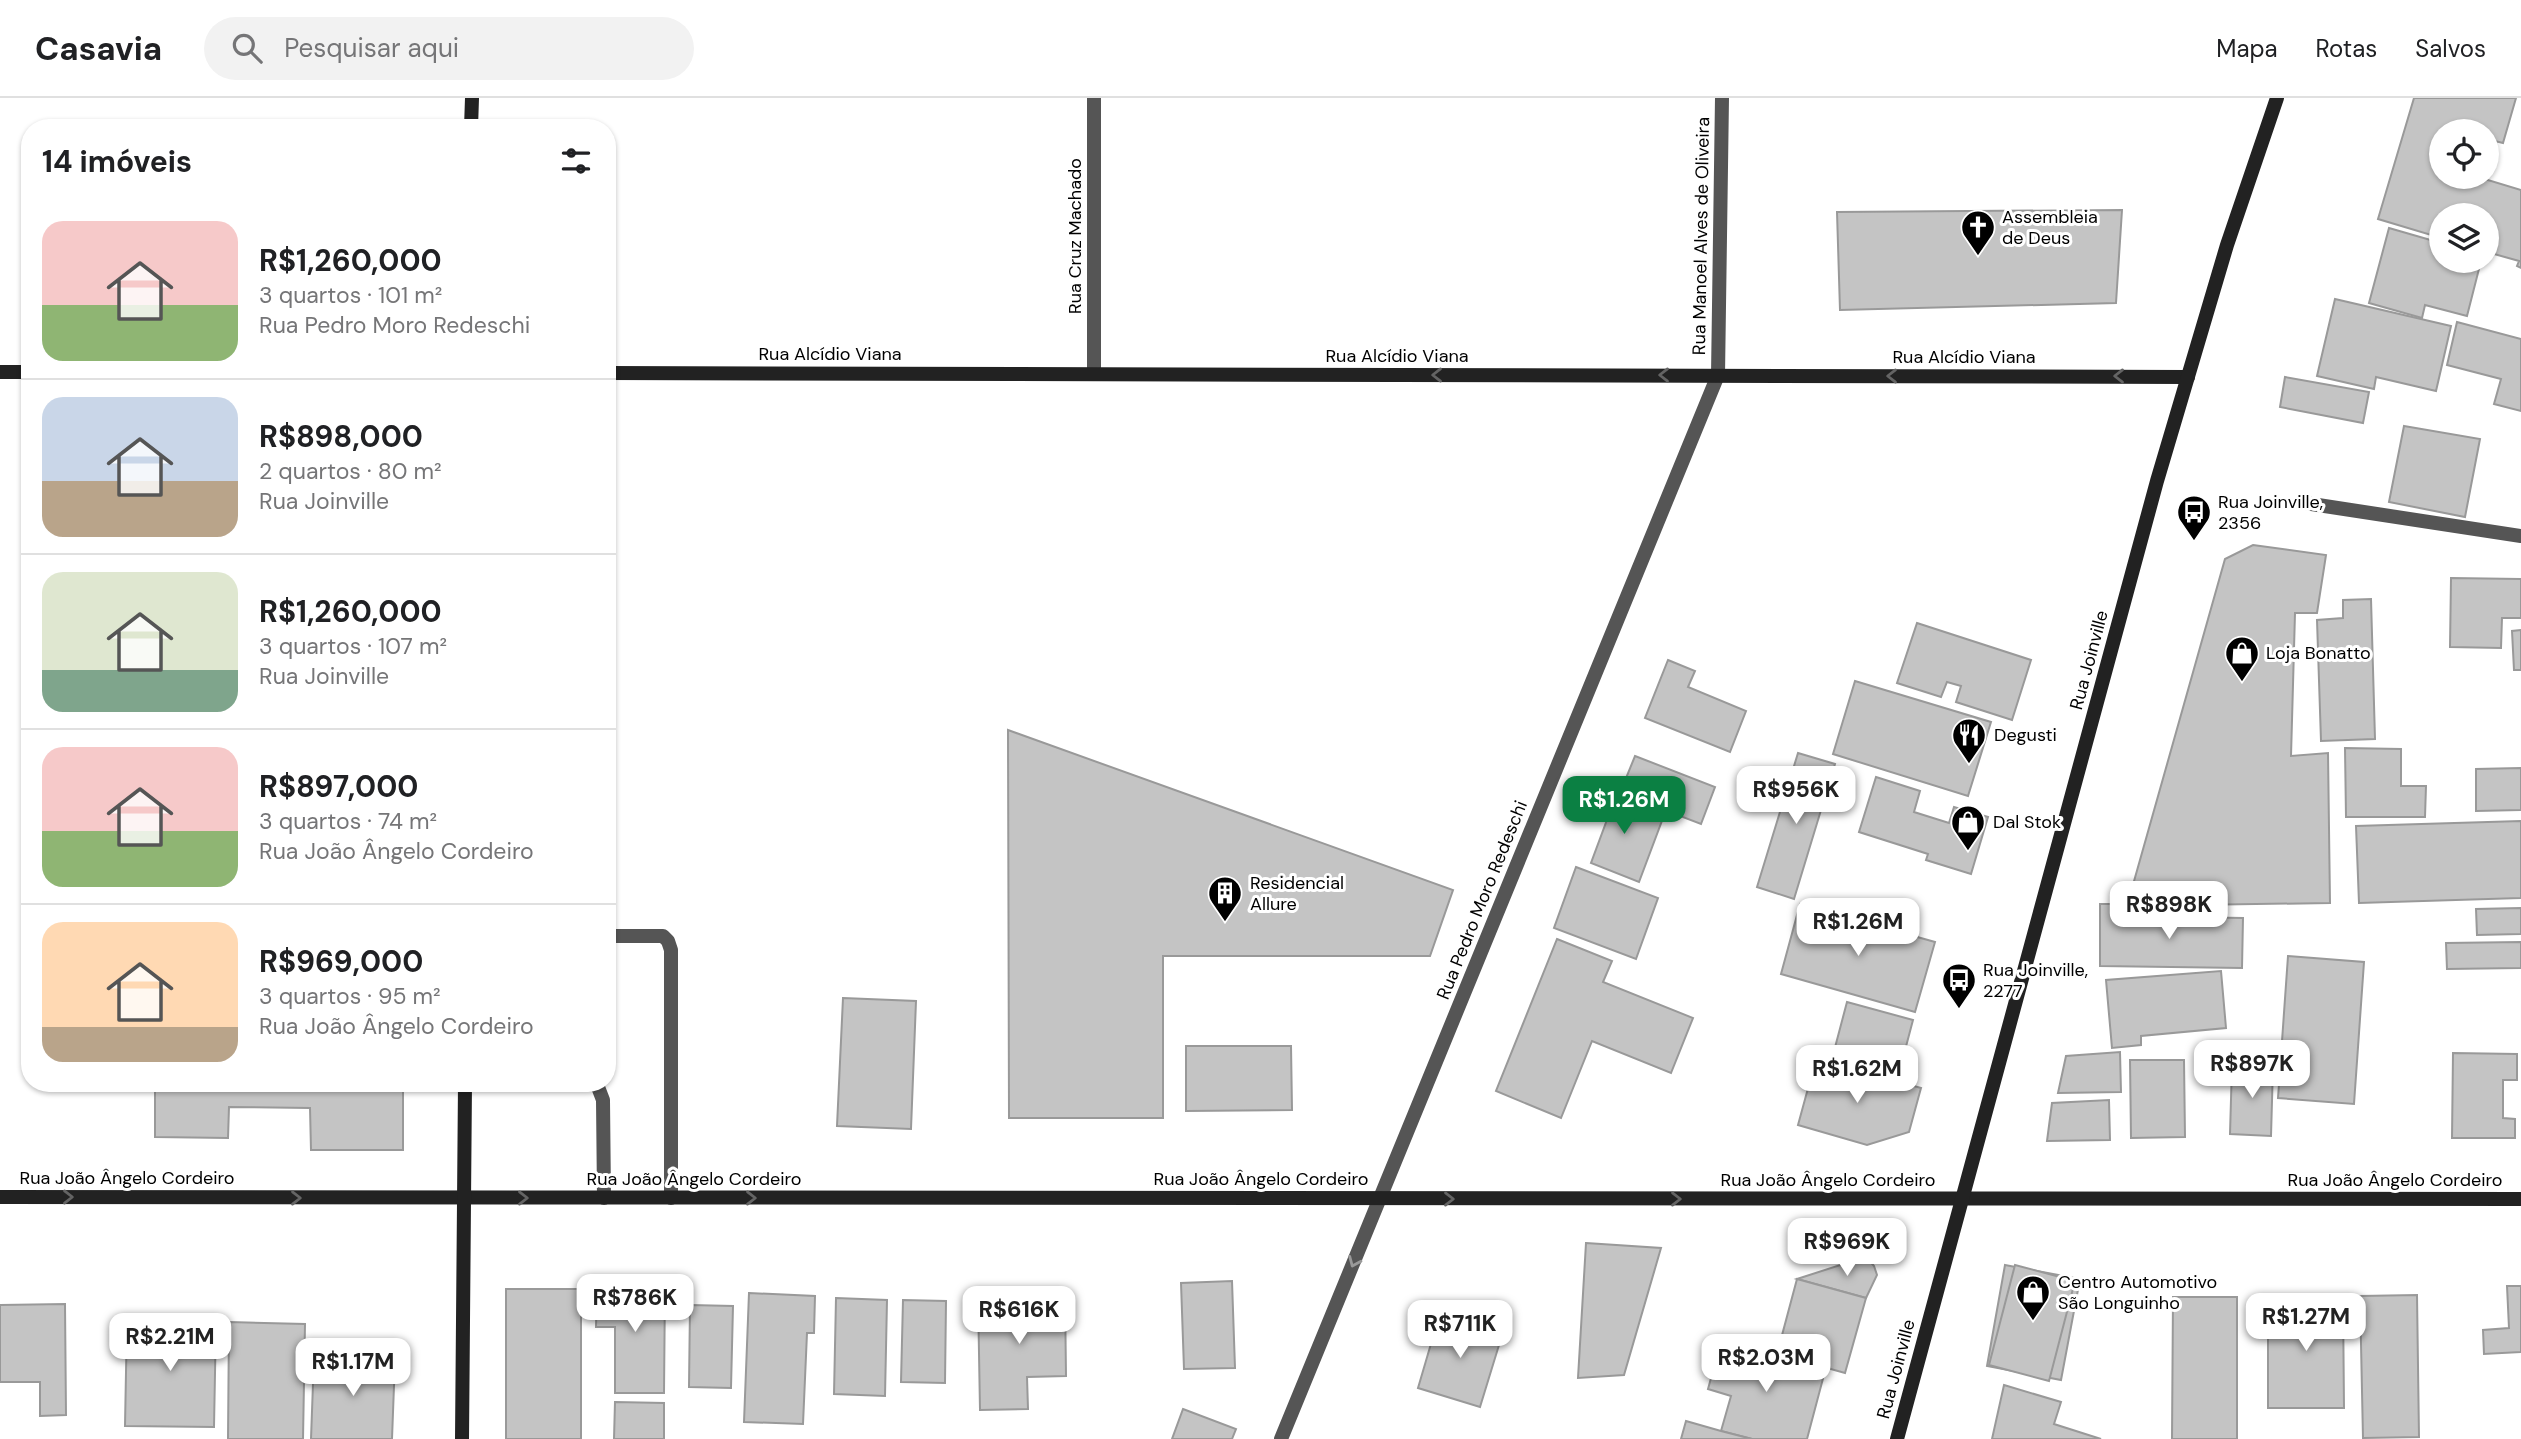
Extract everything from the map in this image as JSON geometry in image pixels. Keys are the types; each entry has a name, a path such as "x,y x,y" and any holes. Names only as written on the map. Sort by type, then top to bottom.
{"street":[{"path":"471,119 472,98"},
{"name":"Rua Cruz Machado","path":"1094,98 1094,374"},
{"name":"Rua Manoel Alves de Oliveira","path":"1718,376 1722,98"},
{"name":"Rua Joinville","path":"1896,1439 2157,481 2227,244 2277,98"},
{"path":"0,372 21,372"},
{"name":"Rua Alcídio Viana","path":"616,373 2188,377"},
{"name":"Rua Pedro Moro Redeschi","path":"1281,1439 1718,376"},
{"path":"2305,503 2521,536"},
{"path":"616,936 663,936 671,950 671,1198"},
{"path":"462,1439 465,1092"},
{"path":"600,1092 603,1100 604,1198"},
{"name":"Rua João Ângelo Cordeiro","path":"0,1197 2521,1199"}],"building":[{"path":"2414,98 2516,98 2503,143 2499,142 2499,119 2429,119 2429,189 2499,189 2499,183 2521,190 2521,268 2517,266 2519,261 2499,255 2499,203 2429,203 2429,234 2378,219"},
{"name":"Assembleia de Deus","path":"2122,210 2116,303 1840,310 1837,212"},
{"path":"2389,228 2429,240 2429,273 2478,273 2467,316 2425,305 2422,318 2369,303"},
{"path":"2335,299 2451,326 2436,391 2376,377 2374,389 2317,376"},
{"path":"2457,322 2521,339 2521,411 2494,404 2501,379 2447,365"},
{"path":"2285,377 2369,392 2363,423 2280,407"},
{"path":"2404,426 2480,439 2465,517 2389,502"},
{"name":"Loja Bonatto","path":"2253,545 2326,555 2317,613 2295,613 2291,756 2328,753 2330,903 2127,906 2225,559"},
{"path":"2451,578 2521,579 2521,618 2502,618 2501,648 2450,647"},
{"path":"2371,599 2375,739 2321,741 2317,620 2343,618 2343,600"},
{"path":"1917,623 2031,660 2012,720 1956,702 1961,686 1947,682 1941,697 1897,683"},
{"path":"2521,630 2521,670 2514,670 2512,631"},
{"path":"1668,660 1695,671 1688,687 1746,711 1730,752 1645,718"},
{"path":"1855,681 1991,722 1968,796 1833,754"},
{"name":"Residencial Allure","path":"1008,730 1453,890 1430,956 1163,956 1163,1118 1009,1118"},
{"path":"2345,748 2401,749 2401,786 2426,786 2425,817 2346,817"},
{"path":"1798,753 1835,764 1794,899 1757,887"},
{"path":"1635,756 1715,787 1701,824 1620,793"},
{"path":"2521,768 2521,810 2476,811 2476,769"},
{"path":"1876,777 1920,791 1914,812 1949,823 1954,807 1988,817 1971,874 1926,860 1928,854 1859,832"},
{"path":"1592,790 1663,818 1639,882 1591,863 1608,817 1585,808"},
{"path":"2521,821 2521,898 2359,903 2356,826"},
{"path":"1576,867 1658,898 1636,959 1554,928"},
{"path":"1800,904 1935,942 1915,1012 1781,974"},
{"path":"2100,904 2122,904 2122,916 2243,918 2242,968 2100,966"},
{"path":"2521,908 2521,934 2477,935 2476,909"},
{"path":"1557,939 1612,961 1603,982 1693,1018 1671,1073 1592,1041 1561,1118 1496,1091"},
{"path":"2521,942 2521,968 2447,969 2446,943"},
{"path":"2288,956 2364,962 2354,1104 2278,1098"},
{"path":"2221,971 2226,1028 2141,1036 2141,1045 2112,1048 2106,980"},
{"path":"843,998 916,1001 911,1129 837,1126"},
{"path":"1847,1002 1913,1020 1899,1073 1833,1055"},
{"path":"1186,1046 1291,1046 1292,1110 1186,1111"},
{"path":"2120,1052 2121,1092 2058,1093 2066,1056"},
{"path":"2453,1053 2517,1054 2517,1080 2503,1080 2503,1118 2515,1119 2515,1138 2452,1138"},
{"path":"1816,1059 1921,1088 1909,1132 1867,1145 1798,1125"},
{"path":"2130,1060 2184,1060 2185,1137 2131,1138"},
{"path":"2232,1065 2273,1066 2271,1136 2230,1134"},
{"path":"155,1092 403,1092 403,1150 311,1150 310,1108 229,1107 228,1138 155,1137"},
{"path":"2109,1100 2110,1140 2047,1141 2052,1103"},
{"path":"1586,1243 1661,1248 1624,1375 1578,1378"},
{"path":"1862,1258 1869,1260 1877,1275 1866,1298 1797,1279"},
{"name":"Centro Automotivo São Longuinho","path":"2005,1265 2080,1279 2061,1380 1987,1366"},
{"name":"Centro Automotivo São Longuinho","path":"2015,1265 2075,1281 2049,1381 1989,1365"},
{"path":"1797,1279 1866,1298 1845,1373 1777,1354"},
{"path":"1232,1281 1235,1368 1184,1369 1181,1283"},
{"path":"597,1283 665,1284 664,1393 615,1393 615,1327 596,1327"},
{"path":"2507,1286 2521,1286 2521,1352 2484,1354 2483,1330 2509,1328"},
{"path":"506,1289 581,1289 581,1439 506,1439"},
{"path":"749,1293 815,1296 814,1333 807,1333 803,1424 744,1422"},
{"path":"1065,1295 1066,1376 1027,1377 1028,1409 980,1410 978,1296"},
{"path":"2417,1295 2419,1437 2363,1438 2360,1296"},
{"path":"2173,1297 2237,1297 2237,1439 2172,1439"},
{"path":"836,1298 887,1300 885,1396 834,1394"},
{"path":"2268,1298 2343,1299 2344,1408 2268,1408"},
{"path":"903,1300 946,1301 945,1383 901,1382"},
{"path":"65,1304 66,1415 40,1416 40,1382 0,1382 0,1305"},
{"path":"690,1305 733,1306 731,1388 689,1387"},
{"path":"1440,1313 1503,1332 1480,1407 1418,1388"},
{"path":"127,1319 216,1320 214,1427 125,1426"},
{"path":"229,1322 305,1324 303,1439 228,1439"},
{"path":"1721,1342 1825,1371 1807,1439 1752,1439 1721,1431 1731,1396 1708,1389"},
{"path":"314,1356 395,1359 392,1439 311,1439"},
{"path":"2004,1385 2061,1402 2054,1424 2101,1439 1992,1439"},
{"path":"615,1402 664,1403 664,1439 614,1439"},
{"path":"1183,1409 1236,1429 1232,1439 1172,1439"},
{"path":"1686,1421 1721,1431 1752,1439 1681,1439"}],"place":[{"name":"Assembleia de Deus","path":"1978,257"},
{"name":"Rua Joinville, 2356","path":"2194,542"},
{"name":"Loja Bonatto","path":"2242,683"},
{"name":"Degusti","path":"1969,765"},
{"name":"Dal Stok","path":"1968,852"},
{"name":"Residencial Allure","path":"1225,923"},
{"name":"Rua Joinville, 2277","path":"1959,1010"},
{"name":"Centro Automotivo São Longuinho","path":"2033,1322"}]}
